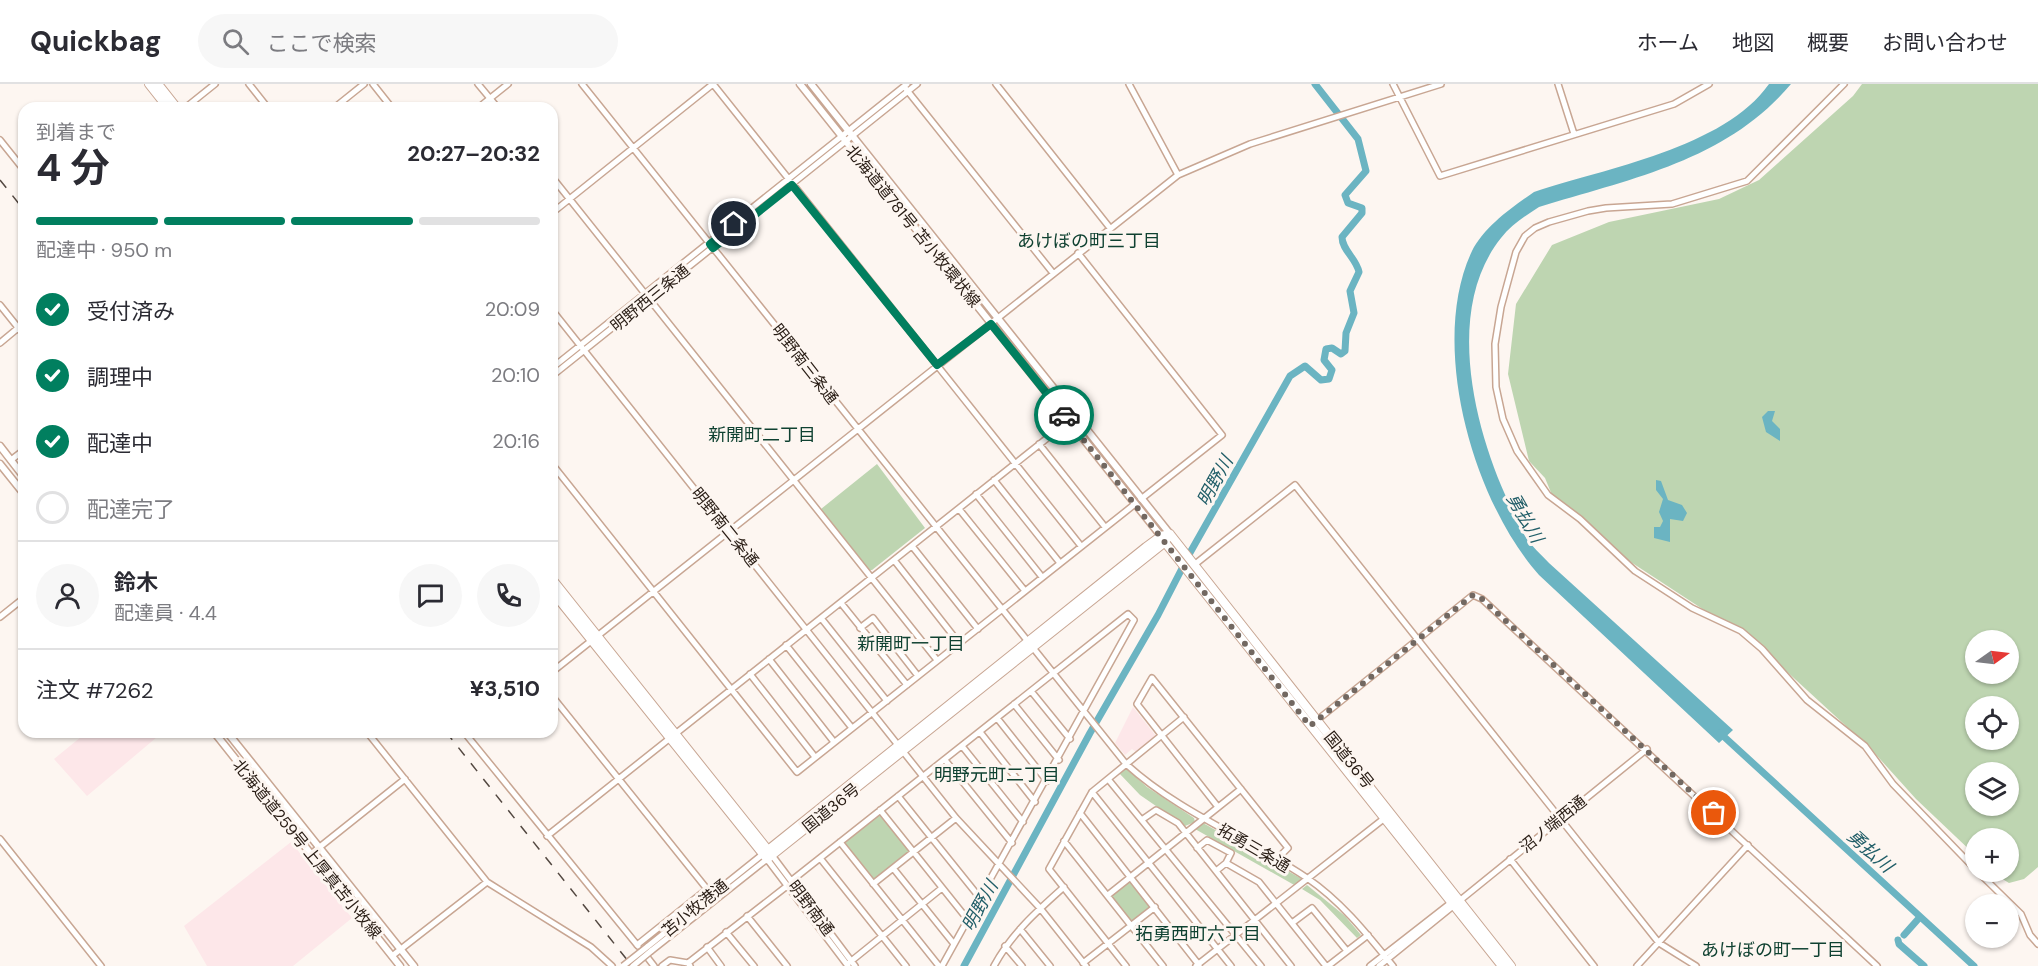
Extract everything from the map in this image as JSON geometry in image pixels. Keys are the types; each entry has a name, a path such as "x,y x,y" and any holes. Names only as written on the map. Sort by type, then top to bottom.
{"highway":[{"path":"149,84 163,102"},
{"path":"158,84 172,102"},
{"name":"国道36号","path":"767,855 1165,538 1187,562 1388,815 1502,966"},
{"path":"558,587 594,638 767,855"},
{"path":"558,598 594,638"},
{"name":"国道36号","path":"1455,902 1511,966"}],"main road":[{"name":"北海道道781号 苫小牧環状線","path":"800,84 1068,421 1165,538"},
{"name":"北海道道781号 苫小牧環状線","path":"811,84 1141,499 1165,538"},
{"path":"0,446 18,469"},
{"path":"0,464 18,486"},
{"name":"北海道道259号 上厚真苫小牧線","path":"219,738 400,966"},
{"name":"北海道道259号 上厚真苫小牧線","path":"233,738 414,966"}],"street":[{"path":"192,102 215,84"},
{"path":"249,84 263,102"},
{"path":"342,102 364,84"},
{"path":"373,84 387,102"},
{"path":"478,84 493,102"},
{"path":"485,102 508,84"},
{"name":"明野南三条通","path":"582,84 1029,646"},
{"path":"558,208 713,84 1081,546"},
{"name":"明野西三条通","path":"558,371 906,87 917,84"},
{"path":"996,84 1110,228"},
{"path":"1129,84 1178,175"},
{"path":"1393,84 1440,176 1674,104 1708,84"},
{"path":"558,667 856,428 1178,175 1250,144 1441,84"},
{"path":"1558,84 1574,134"},
{"path":"1844,84 1747,181 1672,204 1606,208 1588,212 1549,222 1525,236 1516,252 1496,338 1495,371 1498,401 1516,451 1548,495 1580,519 1650,582 1692,608 1741,631 1762,649 1807,700 1865,746 1893,784 1965,859"},
{"path":"906,87 1053,273"},
{"path":"0,140 18,162"},
{"path":"558,184 937,660"},
{"path":"1078,253 1222,435 1141,499"},
{"path":"0,305 18,328 0,343"},
{"name":"明野南二条通","path":"558,317 956,818 1000,868 1040,908 1085,965"},
{"name":"明野西三条通","path":"558,364 583,348"},
{"path":"548,836 1075,416"},
{"path":"1039,444 1105,527"},
{"path":"11,460 18,455"},
{"path":"558,472 797,772 1135,504"},
{"path":"994,480 1060,563"},
{"path":"1187,562 1295,485 1659,943 1696,966"},
{"path":"976,494 1042,577"},
{"path":"959,509 1025,591"},
{"path":"912,546 978,628"},
{"path":"894,560 959,643"},
{"path":"1314,723 1473,595 1482,599 1647,749 1878,966"},
{"path":"0,617 18,603"},
{"path":"841,603 907,685"},
{"path":"662,966 670,960 689,964 707,947 1128,614 1134,620 1085,716 1023,822 1000,868 941,966 840,842"},
{"path":"821,618 887,701"},
{"path":"860,628 873,618 918,676"},
{"path":"786,645 852,728"},
{"path":"1029,646 1085,716"},
{"path":"769,659 834,742"},
{"path":"750,674 815,757"},
{"path":"1218,807 1137,704 1152,678 1288,848 1276,860"},
{"path":"1031,690 1070,739"},
{"path":"558,704 707,889 637,945"},
{"path":"1014,704 1059,760"},
{"name":"拓勇三条通","path":"1085,716 1126,764 1165,796 1308,879 1341,905 1393,966"},
{"path":"1126,966 1049,869 1092,792 1184,717"},
{"path":"997,718 1047,781"},
{"path":"980,732 1035,802"},
{"path":"221,741 224,738"},
{"path":"372,738 487,882 591,947 612,966"},
{"path":"469,738 654,966"},
{"path":"962,746 1023,822"},
{"name":"沼ノ端西通","path":"1370,966 1386,957 1647,749"},
{"path":"945,760 1012,843"},
{"path":"311,854 405,779"},
{"path":"1108,779 1167,848 1261,966"},
{"path":"1107,895 1241,789"},
{"path":"1092,792 1231,966"},
{"path":"898,796 980,898"},
{"path":"880,810 968,920"},
{"path":"1143,819 1156,810 1178,823 1291,966"},
{"path":"1080,813 1198,965 1388,815"},
{"path":"873,884 956,818"},
{"path":"0,839 101,966"},
{"path":"1197,848 1207,840 1231,853 1226,863 1216,871"},
{"path":"1064,842 1163,966"},
{"path":"1637,966 1748,845"},
{"name":"明野南通","path":"767,855 849,965"},
{"name":"苫小牧港通","path":"623,966 649,949 767,855"},
{"path":"820,858 906,966"},
{"path":"1510,859 1594,966"},
{"path":"1226,863 1259,882 1327,966 1368,935"},
{"path":"893,867 954,944"},
{"path":"392,956 487,882"},
{"path":"1988,882 2021,914 2030,935 2038,944"},
{"path":"996,965 1005,945 1040,908 1064,887"},
{"path":"849,965 942,888"},
{"path":"1085,965 1155,908"},
{"path":"1292,923 1312,908 1347,951"},
{"path":"747,916 786,966"},
{"path":"1020,929 1050,966"},
{"path":"726,932 754,966"},
{"path":"1005,945 1022,966"},
{"path":"707,947 721,966"},
{"name":"苫小牧港通","path":"633,966 649,949"},
{"name":"沼ノ端西通","path":"1379,966 1386,957"}],"shaded area":[{"path":"1133,707 1156,736 1136,752 1132,749 1125,755 1115,743"},
{"path":"80,738 156,738 87,796 54,759"},
{"path":"291,842 352,918 293,966 207,966 184,926"}],"green space":[{"path":"1862,84 2038,84 2038,867 2024,879 2019,880 2019,828 1965,828 1965,846 1916,799 1870,748 1759,646 1617,553 1552,495 1545,478 1529,461 1508,374 1516,304 1552,245 1609,222 1719,199 1759,180 1853,96"},
{"path":"877,464 925,528 872,570 869,570 821,509"},
{"path":"1126,768 1147,787 1194,818 1195,822 1185,826 1140,795 1119,773"},
{"path":"881,814 909,851 873,880 844,843"},
{"path":"1203,823 1302,879 1301,882 1296,886 1195,829"},
{"path":"1130,880 1152,907 1132,923 1110,896"},
{"path":"1307,885 1345,916 1361,935 1357,938 1320,900 1302,889"}],"water":[{"path":"1769,84 1791,84 1765,110 1737,132 1707,149 1676,164 1642,176 1539,207 1523,217 1501,238 1484,267 1473,299 1469,334 1470,369 1485,440 1496,473 1523,532 1549,563 1733,730 1719,743 1539,575 1515,544 1494,506 1477,464 1464,420 1456,375 1455,330 1460,289 1472,251 1491,226 1508,211 1534,192 1662,153 1694,140 1749,106"},
{"path":"1768,411 1775,411 1772,421 1780,429 1780,441 1766,432 1762,417"},
{"path":"1656,480 1661,481 1668,500 1682,505 1687,513 1683,521 1670,519 1670,542 1654,538 1654,527 1660,527 1663,521 1659,512 1663,499 1656,490"}],"waterway":[{"name":"明野川","path":"964,966 1090,733 1290,376 1305,366 1321,380 1329,379 1332,370 1324,360 1326,349 1332,348 1341,354 1345,351 1346,333 1354,313 1350,291 1359,272 1344,246 1342,237 1362,213 1362,208 1348,203 1345,195 1366,171 1358,139 1315,84"},
{"name":"勇払川","path":"1720,733 1974,966"},
{"path":"1904,935 1920,917"},
{"path":"1898,940 1899,944 1924,966"}],"railway":[{"path":"0,180 18,202"},
{"path":"451,738 632,966"}],"way so far":[{"path":"1064,415 1310,726 1473,595 1482,599 1714,813"}],"district":[{"name":"あけぼの町三丁目","path":"1089,241"},
{"name":"新開町二丁目","path":"762,435"},
{"name":"新開町一丁目","path":"911,644"},
{"name":"明野元町二丁目","path":"997,775"},
{"name":"拓勇西町六丁目","path":"1198,934"},
{"name":"あけぼの町一丁目","path":"1773,950"}],"route":[{"path":"734,224 710,244 713,248 792,185 937,365 991,324 1064,415"}]}
